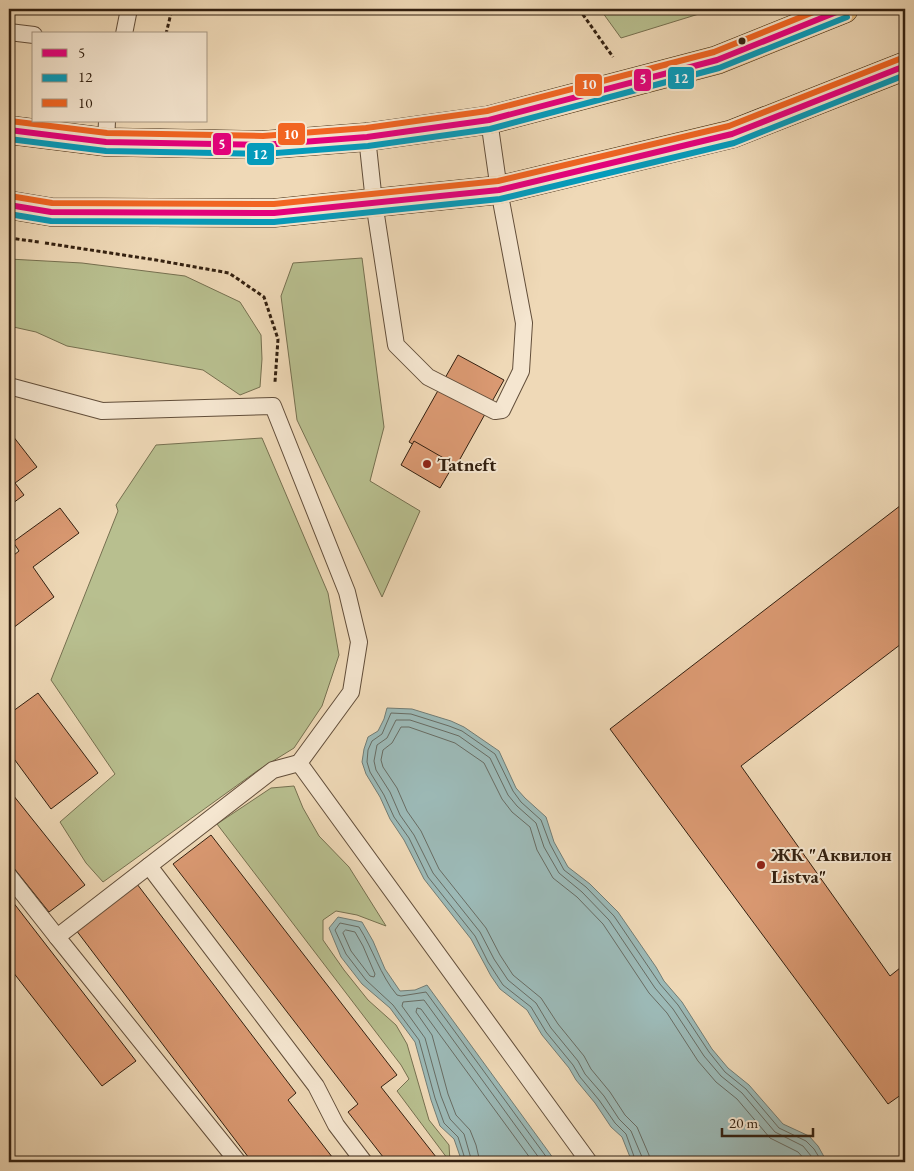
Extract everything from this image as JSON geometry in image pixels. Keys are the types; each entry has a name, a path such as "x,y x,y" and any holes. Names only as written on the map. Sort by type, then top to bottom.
{"main road":[{"path":"9,130 106,132 263,145 366,137 489,120 717,60 844,9"},
{"path":"9,205 51,212 274,213 499,190 732,134 905,66"}],"lane":[{"path":"124,32 129,9"},
{"path":"9,32 32,35"},
{"path":"366,137 396,345 428,377 495,411 499,411 502,410 521,371 524,323 499,190 489,120"},
{"path":"9,386 102,411 273,406 347,592 359,642 351,692 299,763 273,770 57,936"},
{"path":"299,763 589,1162"},
{"path":"149,866 316,1086 336,1125 364,1162"},
{"path":"9,876 238,1162"}],"path":[{"path":"166,32 172,9"},
{"path":"579,9 618,65"},
{"path":"9,238 229,273 264,297 278,339 273,406"}],"green space":[{"path":"600,9 715,9 621,38"},
{"path":"362,258 384,427 370,481 420,511 382,597 297,420 281,296 293,263"},
{"path":"9,259 82,263 185,276 240,302 261,335 260,387 240,395 203,370 67,346 36,332 9,326"},
{"path":"262,438 328,593 339,655 322,706 294,748 257,771 103,882 86,863 60,822 115,774 51,680 118,511 116,505 156,445"},
{"path":"294,786 303,808 319,836 349,867 386,926 357,915 336,911 323,920 323,940 368,1000 396,1025 407,1044 429,1120 449,1145 450,1162 397,1091 409,1079 401,1065 217,824 271,788"}],"water":[{"path":"387,708 412,709 451,721 464,727 499,751 516,788 546,817 554,842 568,867 590,884 618,912 664,981 682,1002 712,1049 728,1068 749,1085 783,1124 809,1136 818,1146 827,1162 632,1162 622,1137 611,1127 569,1068 542,1035 527,1010 500,989 471,939 424,879 404,840 390,819 380,797 366,774 362,762 368,737 378,731"},
{"path":"338,917 362,922 373,941 385,969 400,991 415,990 427,985 556,1162 462,1162 454,1139 440,1126 415,1042 390,1008 362,984 341,957 329,928"}],"building":[{"path":"458,355 504,380 455,468 409,442"},
{"path":"9,431 37,467 15,483 24,495 9,506"},
{"name":"Tatneft","path":"414,441 454,464 440,488 401,465"},
{"name":"ЖК \"Аквилон Listva\"","path":"905,502 905,641 741,766 890,976 905,964 905,1092 888,1104 610,729"},
{"path":"60,508 79,533 33,567 54,597 9,631 9,559 19,551 13,542"},
{"path":"38,693 98,773 51,809 9,752 9,714"},
{"path":"9,790 85,885 49,912 9,862"},
{"path":"211,835 397,1075 381,1087 440,1162 387,1162 348,1112 358,1104 173,864"},
{"path":"137,884 296,1093 288,1100 336,1162 252,1162 76,930"},
{"path":"9,897 136,1061 102,1086 9,967"}],"transit line":[{"name":"10","path":"10,121 107,133 263,136 366,128 487,111 714,52 821,9"},
{"name":"5","path":"9,130 106,142 263,145 367,137 489,120 717,60 844,9"},
{"name":"12","path":"9,139 106,151 263,154 368,146 490,129 719,68 847,17"},
{"name":"10","path":"10,196 52,203 274,204 498,181 729,126 902,58"},
{"name":"5","path":"9,205 51,212 274,213 499,190 732,134 905,66"},
{"name":"12","path":"9,214 51,221 274,222 500,199 734,143 905,75"}],"place":[{"name":"Tatneft","path":"427,464"},
{"name":"ЖК \"Аквилон Listva\"","path":"761,865"}]}
